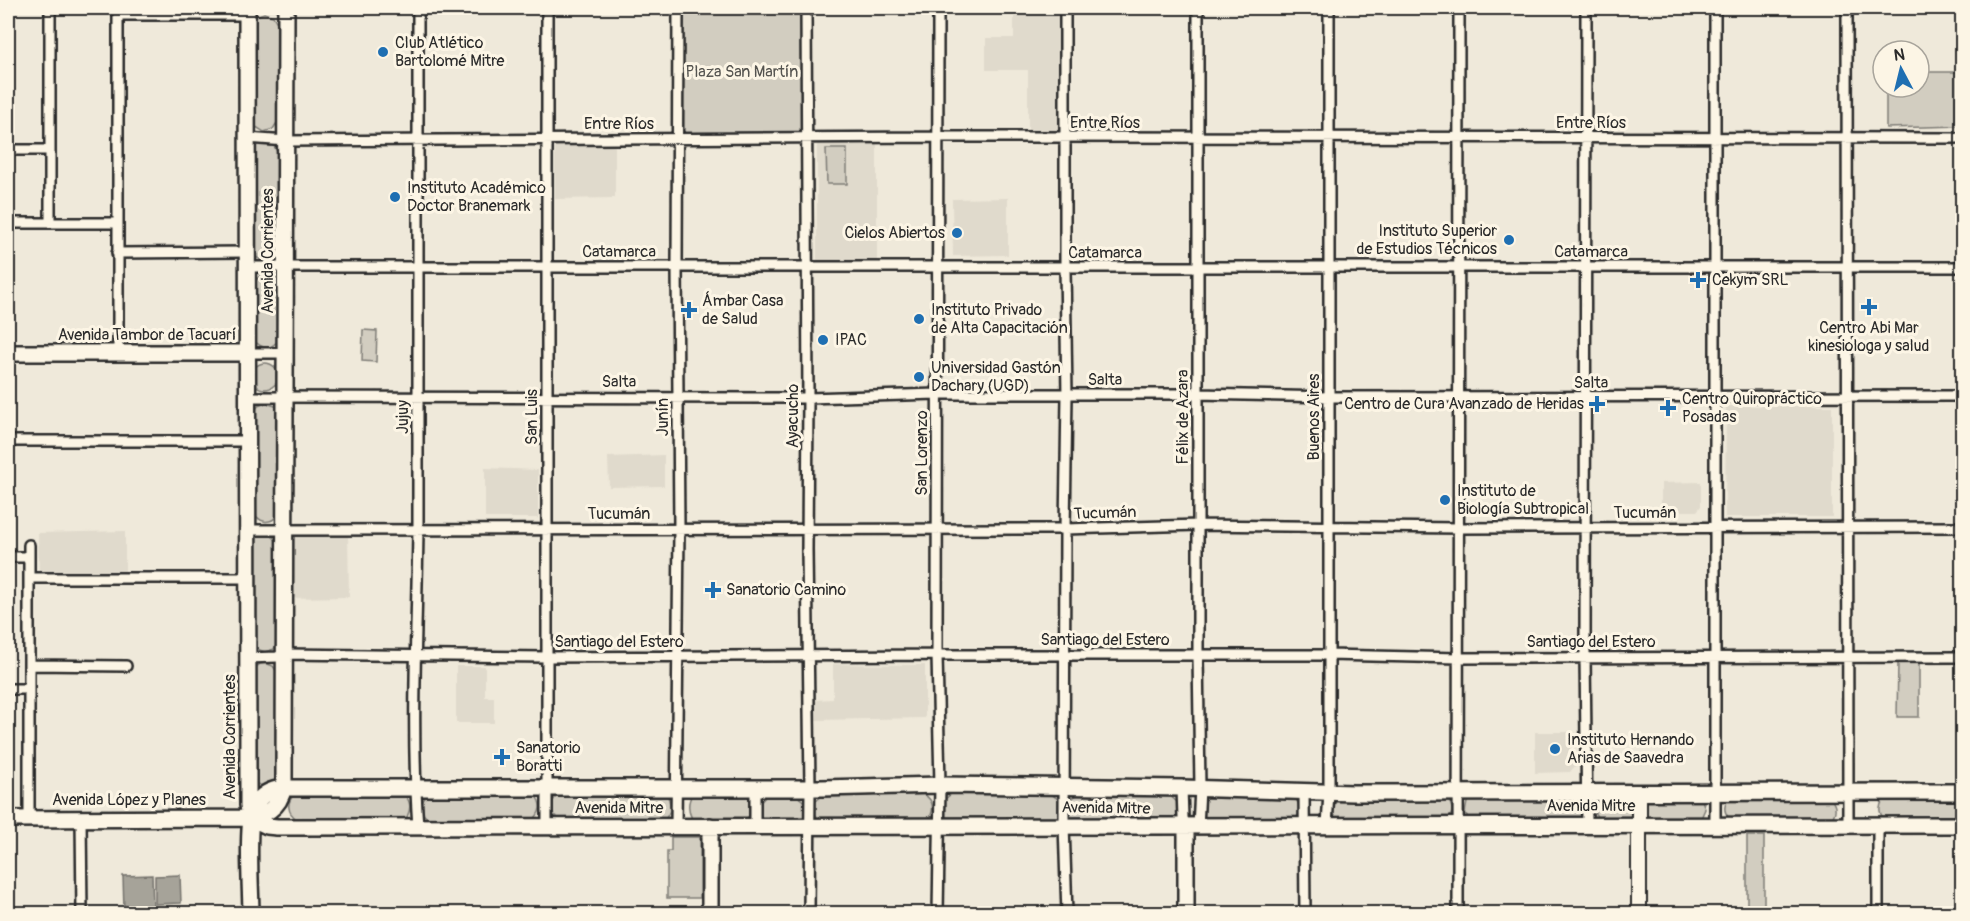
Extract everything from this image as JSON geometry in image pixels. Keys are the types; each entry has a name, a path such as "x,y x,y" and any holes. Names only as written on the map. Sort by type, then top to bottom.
{"main road":[{"name":"Avenida Corrientes","path":"247,11 247,658 250,818 260,816 276,805 284,788 286,8"},
{"name":"Avenida Tambor de Tacuarí","path":"8,353 247,353"},
{"name":"Avenida Mitre","path":"284,788 677,789 940,785 1200,788 1304,792 1962,792"},
{"path":"1639,792 1639,914"},
{"name":"Avenida Mitre","path":"250,818 258,823 277,827 1962,825"},
{"name":"Avenida López y Planes","path":"8,819 250,818"},
{"path":"250,818 251,914"},
{"path":"710,826 710,914"},
{"path":"1186,914 1192,827"}],"street":[{"path":"50,8 50,223"},
{"name":"Jujuy","path":"418,8 418,530 415,655 415,788 418,826"},
{"name":"San Luis","path":"547,8 547,826"},
{"name":"Junín","path":"676,826 679,529 678,8"},
{"name":"Ayacucho","path":"806,8 809,914"},
{"name":"San Lorenzo","path":"938,8 937,655 940,785 938,914"},
{"path":"1065,8 1067,395 1064,825 1067,914"},
{"name":"Félix de Azara","path":"1192,827 1200,788 1198,8"},
{"name":"Buenos Aires","path":"1327,826 1329,792 1329,8"},
{"path":"1458,914 1460,8"},
{"path":"1586,8 1587,824"},
{"path":"1714,825 1715,8"},
{"path":"1847,8 1848,825"},
{"path":"118,353 118,11 247,11"},
{"name":"Entre Ríos","path":"247,138 286,141 937,136 1962,138"},
{"path":"8,150 50,150"},
{"path":"8,223 118,223"},
{"name":"Catamarca","path":"117,253 247,260 286,267 1962,267"},
{"name":"Avenida Tambor de Tacuarí","path":"247,353 286,353"},
{"name":"Salta","path":"247,397 808,398 937,394 1198,394 1459,398 1962,396"},
{"path":"8,441 247,441"},
{"name":"Tucumán","path":"248,530 937,530 1198,525 1459,528 1962,527"},
{"path":"29,545 29,819"},
{"path":"8,557 29,557"},
{"path":"29,578 247,578"},
{"name":"Santiago del Estero","path":"247,658 277,657 284,654 547,657 1328,655 1962,657"},
{"path":"29,665 126,666"},
{"path":"8,689 29,689"},
{"path":"755,788 755,826"},
{"path":"1182,788 1183,818 1192,827"},
{"path":"1304,792 1305,914"},
{"path":"81,818 82,914"},
{"path":"1878,825 1878,914"}],"shaded area":[{"path":"1014,11 1066,11 1066,133 1028,133 1028,70 986,70 986,38 1014,38"},
{"path":"817,144 877,144 877,262 817,261"},
{"path":"555,145 615,145 615,198 555,199"},
{"path":"1008,198 1008,255 953,256 952,199"},
{"path":"1726,406 1832,406 1832,517 1725,517"},
{"path":"664,455 664,486 609,487 608,457"},
{"path":"485,468 538,470 538,518 485,518"},
{"path":"1701,482 1701,506 1697,511 1661,511 1661,483"},
{"path":"125,531 125,573 39,574 38,533"},
{"path":"348,531 349,597 290,598 288,533"},
{"path":"833,664 925,665 925,718 815,720 815,700 833,699"},
{"path":"456,666 485,666 485,697 494,697 494,723 456,723"},
{"name":"Instituto Hernando Arias de Saavedra","path":"1535,732 1575,732 1575,766 1570,772 1535,773"},
{"path":"152,875 153,909 124,910 123,876"},
{"path":"180,875 181,903 155,904 155,876"}],"green space":[{"name":"Plaza San Martín","path":"680,8 805,9 804,136 680,136"},
{"path":"264,13 273,16 277,23 278,121 273,129 264,132 253,125 253,20"},
{"path":"1931,72 1962,72 1962,126 1886,128 1886,99 1931,99"},
{"path":"260,142 273,144 277,152 278,249 273,257 265,260 253,254 253,148"},
{"path":"826,149 847,149 847,184 827,184"},
{"path":"266,274 276,278 280,293 278,339 270,347 260,346 255,341 255,281 261,275"},
{"path":"363,330 377,331 376,362 362,361"},
{"path":"265,363 274,367 278,376 274,385 265,389 256,385 252,376 256,367"},
{"path":"266,403 278,409 278,515 271,520 264,521 258,518 254,511 253,414 258,406"},
{"path":"260,534 271,536 278,544 278,641 274,649 265,652 254,646 253,540"},
{"path":"265,663 273,666 278,674 277,780 265,787 254,780 253,670"},
{"path":"1898,663 1919,663 1919,717 1897,717"},
{"path":"431,793 535,795 540,809 531,821 432,821 424,815 422,808 424,800"},
{"path":"561,793 666,795 671,809 662,821 563,821 554,815 552,808 554,800"},
{"path":"743,793 751,799 751,814 743,821 692,819 689,806 693,794"},
{"path":"295,794 404,795 410,808 407,817 401,819 297,819 291,814 289,807 290,800"},
{"path":"923,794 932,806 932,813 928,820 820,821 814,812 815,802 823,795"},
{"path":"951,794 1051,794 1059,800 1061,810 1056,820 948,820 942,812 943,801"},
{"path":"1214,794 1294,797 1299,811 1295,820 1202,819 1202,800"},
{"path":"768,795 790,795 800,798 806,808 805,815 801,821 765,821 760,814 759,807"},
{"path":"1077,795 1169,795 1177,802 1179,812 1174,821 1074,821 1067,807 1072,798"},
{"path":"1579,797 1583,808 1580,820 1471,821 1465,813 1470,798"},
{"path":"1598,797 1629,797 1634,808 1629,820 1600,821 1594,812"},
{"path":"1699,797 1705,809 1698,820 1646,818 1644,814 1647,798"},
{"path":"1962,797 1962,820 1886,821 1880,811 1883,800"},
{"path":"1447,798 1452,810 1447,821 1335,818 1333,810 1338,799"},
{"path":"1829,798 1834,803 1835,809 1830,820 1729,818 1725,809 1728,799"},
{"path":"1747,836 1764,836 1764,913 1747,913"},
{"path":"671,837 700,837 700,898 667,898 667,851 671,851"}],"place":[{"name":"Club Atlético Bartolomé Mitre","path":"383,52"},
{"name":"Instituto Académico Doctor Branemark","path":"395,197"},
{"name":"Cielos Abiertos","path":"957,233"},
{"name":"Instituto Superior de Estudios Técnicos","path":"1509,240"},
{"name":"Cekym SRL","path":"1698,280"},
{"name":"Centro Abi Mar kinesiologa y salud","path":"1869,307"},
{"name":"Ámbar Casa de Salud","path":"689,310"},
{"name":"Instituto Privado de Alta Capacitación","path":"919,319"},
{"name":"IPAC","path":"823,340"},
{"name":"Universidad Gastón Dachary (UGD)","path":"919,377"},
{"name":"Centro de Cura Avanzado de Heridas","path":"1597,404"},
{"name":"Centro Quiropráctico Posadas","path":"1668,408"},
{"name":"Instituto de Biología Subtropical","path":"1445,500"},
{"name":"Sanatorio Camino","path":"713,590"},
{"name":"Instituto Hernando Arias de Saavedra","path":"1555,749"},
{"name":"Sanatorio Boratti","path":"502,757"}]}
